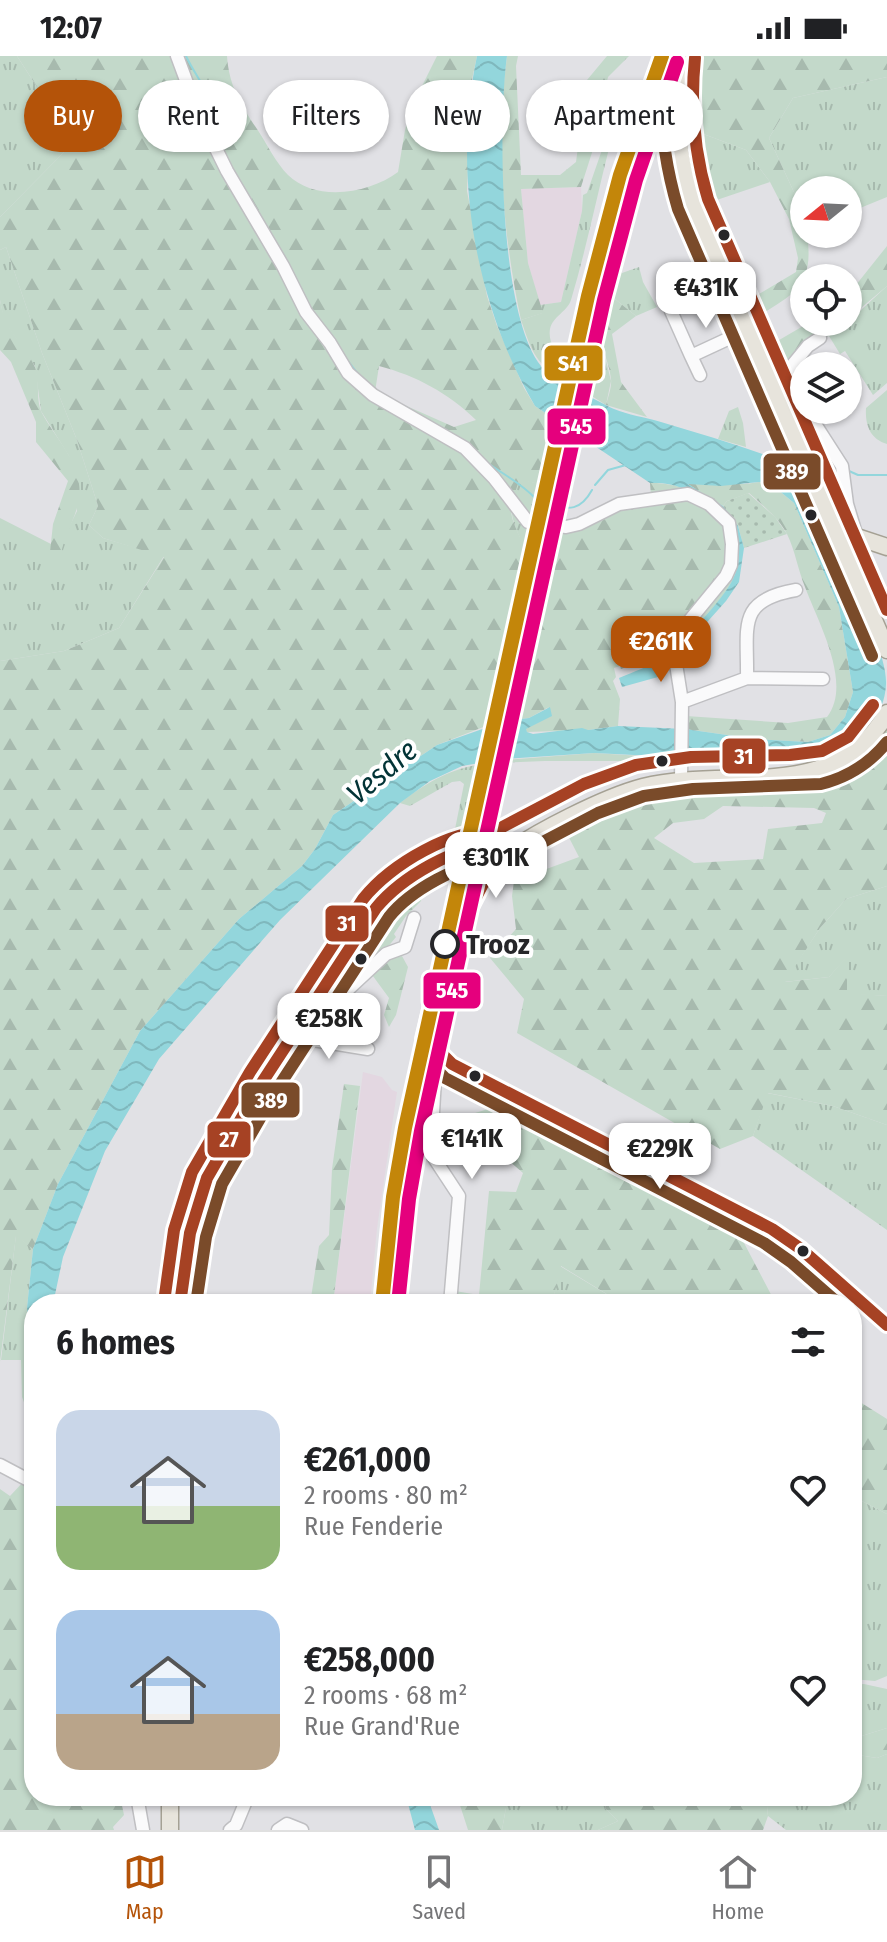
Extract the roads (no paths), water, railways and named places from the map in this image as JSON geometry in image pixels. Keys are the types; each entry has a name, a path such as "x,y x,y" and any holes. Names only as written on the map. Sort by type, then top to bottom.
{"main road":[{"path":"679,56 675,101 681,167 693,204 887,650"},
{"path":"839,542 857,537 887,547"},
{"path":"249,1105 391,899 414,882 453,864 489,858 613,789 645,779 681,771 822,768 854,752 879,727 887,713"},
{"path":"181,1294 183,1267 197,1204 219,1153 376,908 387,895 414,875 464,852 489,858"},
{"path":"170,1806 170,1830"}],"street":[{"path":"177,56 197,110 227,171 283,266 306,312 348,373 373,395 465,448 504,490 525,519 551,527 579,524 609,507 688,494 719,512 729,523 731,565 726,576 675,638 673,645 682,707 681,771"},
{"path":"671,311 700,375"},
{"path":"691,356 747,330"},
{"path":"785,374 808,346 820,338"},
{"path":"760,360 785,374 790,382"},
{"path":"815,424 842,469 847,504 857,537"},
{"path":"747,678 749,617 756,603 775,594 796,590"},
{"path":"682,707 747,678 823,679"},
{"path":"489,858 470,909 439,1043 442,1054 452,1064 772,1229 801,1249 852,1294"},
{"path":"319,1007 327,1009 335,1004 386,954 405,947 414,918"},
{"path":"300,1035 368,1049"},
{"path":"442,1054 436,1063 431,1145 432,1155 459,1196 451,1294"},
{"path":"862,1303 887,1325"},
{"path":"0,1465 24,1478"},
{"path":"139,1806 143,1830"},
{"path":"237,1828 245,1806"},
{"path":"278,1830 287,1824 302,1830"}],"water":[{"name":"Vesdre","path":"477,56 507,56 505,80 473,80"},
{"name":"Vesdre","path":"467,152 503,152 509,262 527,340 541,366 614,409 730,443 799,468 880,651 886,684 883,701 877,716 855,740 809,761 792,763 594,753 503,759 462,766 430,781 400,803 280,920 159,1059 105,1151 63,1257 55,1294 28,1294 33,1249 58,1184 140,1031 239,919 302,866 333,815 437,745 505,721 529,718 550,707 552,716 526,729 527,732 618,726 685,729 755,739 808,742 830,735 845,717 853,692 839,607 794,503 771,484 759,482 721,486 688,484 723,506 738,526 744,548 739,582 726,601 658,677 622,687 619,678 671,651 728,588 739,557 735,534 731,524 716,507 680,487 650,483 535,406 497,325 474,237"},
{"path":"409,1806 431,1806 439,1830 415,1830"}],"waterway":[{"path":"186,56 200,80"},
{"path":"348,361 359,375"},
{"path":"485,461 535,498"},
{"path":"595,485 608,470 626,465"},
{"path":"818,468 835,467"},
{"path":"849,471 858,475 887,475"},
{"path":"549,504 574,507 583,502 592,490"}],"place":[{"name":"Trooz","path":"445,944"}]}
